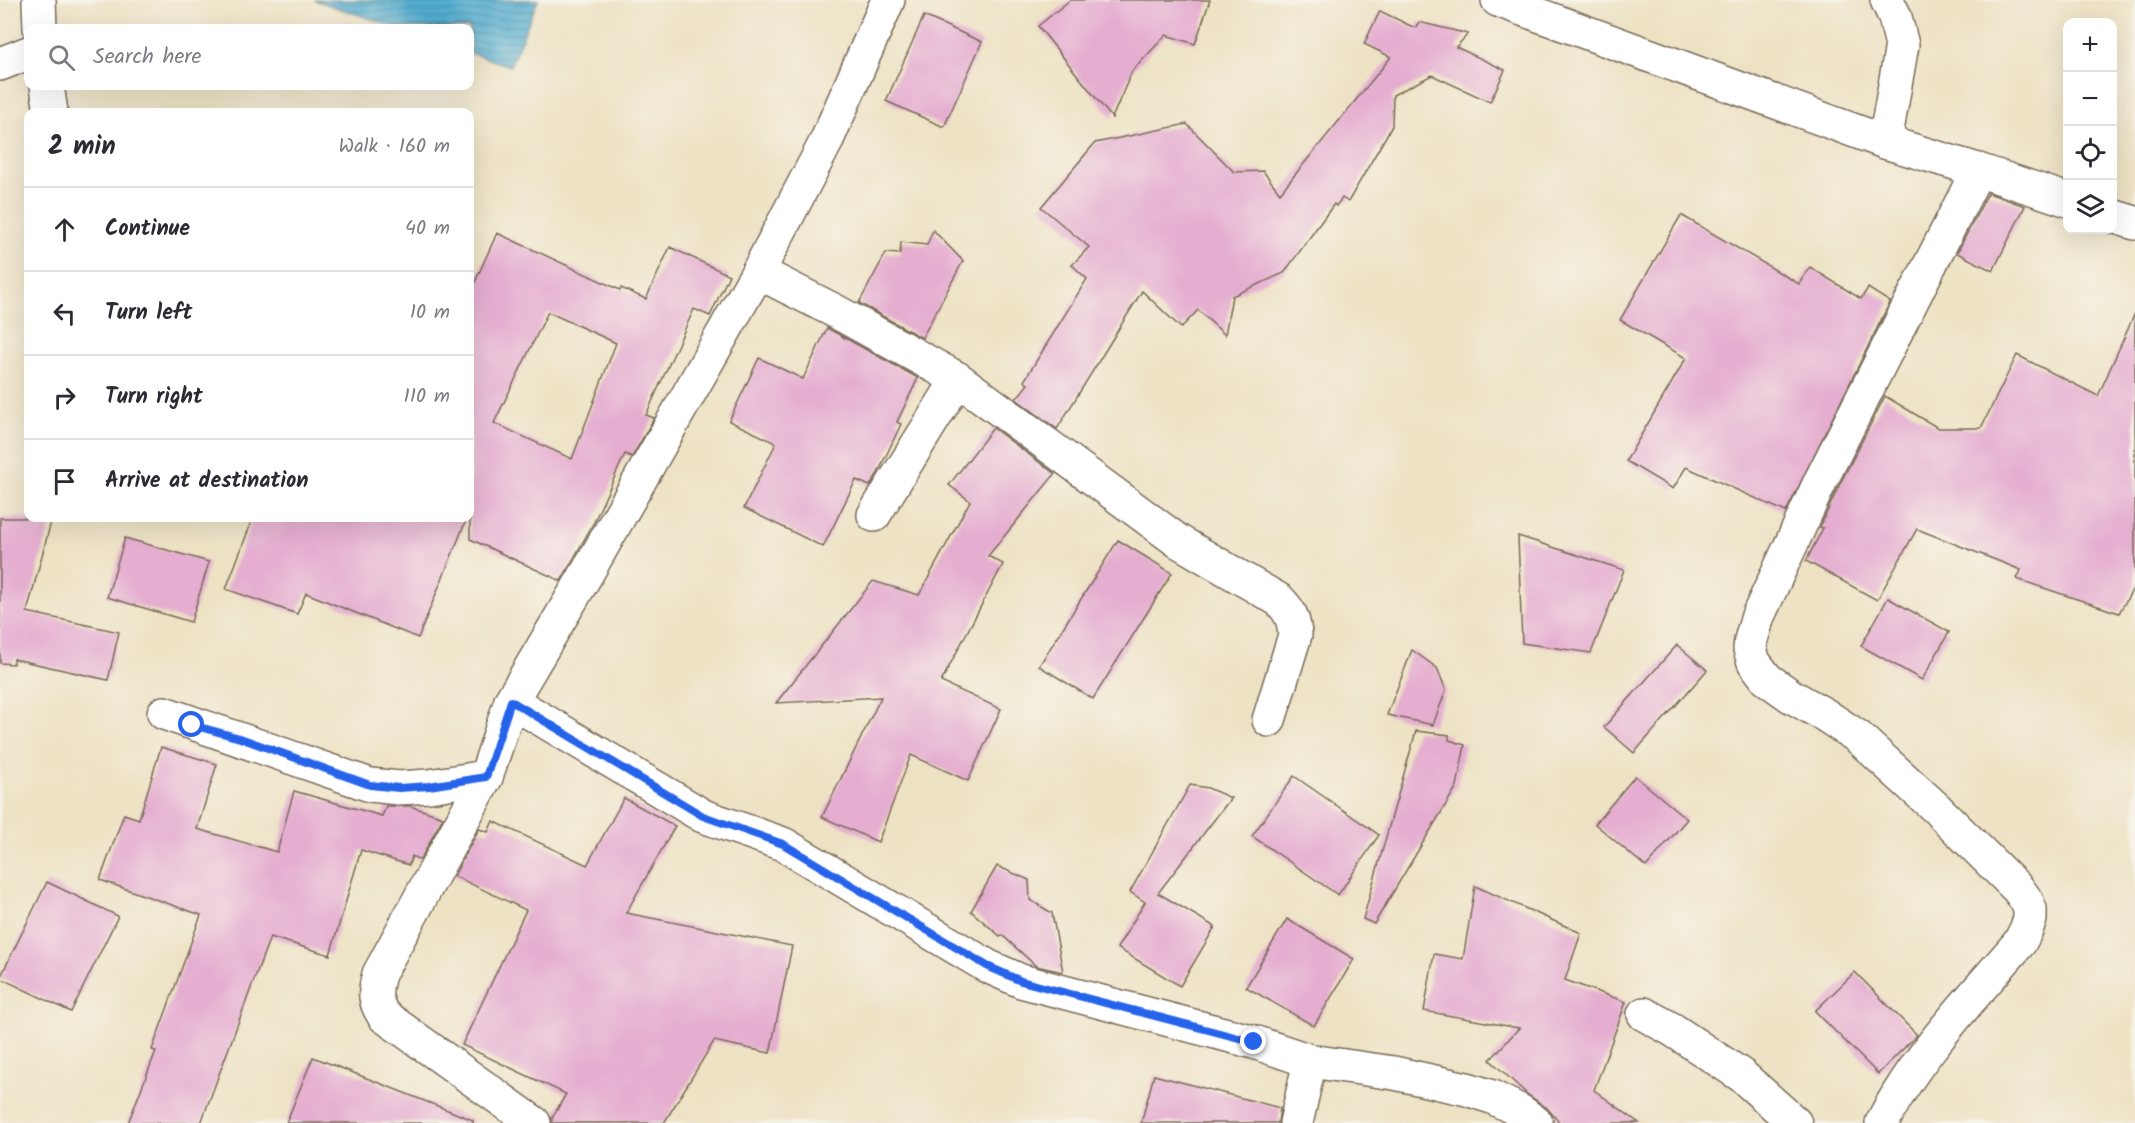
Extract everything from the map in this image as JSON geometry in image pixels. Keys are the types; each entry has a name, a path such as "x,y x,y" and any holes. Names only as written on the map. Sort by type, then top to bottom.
{"street":[{"path":"39,0 40,24"},
{"path":"534,1123 384,1016 374,996 379,974 486,777 511,701 587,573 758,272 826,142 888,0"},
{"path":"1498,0 1885,142 2063,199"},
{"path":"1885,142 1902,45 1895,17 1887,0"},
{"path":"0,64 24,54"},
{"path":"48,90 50,108"},
{"path":"1882,1123 1910,1077 1953,1021 2020,942 2026,930 2030,909 2022,895 1936,808 1858,737 1767,679 1751,657 1751,640 1768,592 1821,480 1978,170"},
{"path":"2117,218 2135,224"},
{"path":"758,272 835,311 958,379 1179,541 1280,600 1290,611 1295,635 1269,720"},
{"path":"874,515 958,379"},
{"path":"511,701 703,816 783,844 987,966 1021,981 1254,1042 1310,1061 1395,1073 1467,1089 1492,1097 1520,1111 1536,1123"},
{"path":"164,713 370,785 399,788 419,787 486,777"},
{"path":"1644,1014 1673,1030 1741,1075 1795,1123"},
{"path":"1296,1123 1310,1061"}],"water":[{"path":"314,0 538,0 510,66 474,54 474,24 386,24"}],"building":[{"path":"1070,0 1210,0 1195,44 1166,35 1132,71 1112,118 1038,26"},
{"path":"1380,11 1415,28 1419,22 1468,34 1456,47 1505,70 1490,102 1432,75 1393,95 1392,126 1348,202 1342,198 1336,206 1334,204 1284,273 1232,296 1225,335 1198,310 1181,328 1142,291 1057,429 1016,399 1028,384 1024,381 1087,279 1072,265 1089,247 1041,207 1095,143 1187,124 1234,172 1263,171 1280,193 1391,57 1364,44"},
{"path":"924,16 982,42 944,127 886,101"},
{"path":"1988,193 2025,206 1993,271 1957,253"},
{"path":"1681,215 1799,284 1810,267 1861,299 1868,288 1890,302 1786,512 1686,467 1673,489 1626,461 1686,358 1620,320"},
{"path":"933,230 963,261 922,338 859,303 886,253 900,254 901,242 927,245"},
{"path":"497,233 620,290 621,288 646,299 670,247 729,275 710,316 694,309 646,415 654,418 632,457 625,454 594,522 561,581 470,539 470,522 474,522 474,284","holes":["548,312 616,343 572,459 494,423"]},
{"path":"2135,313 2135,585 2119,613 2017,579 2021,570 1917,529 1877,600 1806,561 1823,528 1820,527 1838,488 1885,396 1938,428 1981,428 2017,355 2098,396"},
{"path":"827,328 918,378 897,422 901,424 877,475 870,486 856,480 823,547 744,508 776,443 729,421 759,358 803,379"},
{"path":"993,428 1055,474 988,556 1003,564 941,682 1001,709 968,781 911,755 878,842 822,817 881,697 776,703 873,581 919,595 970,501 949,485"},
{"path":"0,518 24,518 24,522 51,522 27,612 119,632 108,680 14,659 13,664 0,663"},
{"path":"251,522 465,522 418,638 306,593 297,614 226,589"},
{"path":"1518,536 1624,570 1591,653 1522,643"},
{"path":"125,538 209,562 191,622 107,597"},
{"path":"1118,540 1172,573 1093,699 1039,666"},
{"path":"1888,598 1949,632 1922,680 1861,646"},
{"path":"1677,645 1707,670 1634,753 1604,727"},
{"path":"1412,650 1437,668 1446,690 1433,725 1387,715"},
{"path":"1416,731 1449,735 1449,740 1465,745 1457,786 1374,924 1363,919"},
{"path":"161,747 217,764 197,829 277,852 294,791 382,816 386,806 410,806 443,817 420,860 412,856 409,865 361,850 330,955 270,937 201,1123 128,1123 156,1051 152,1050 201,915 100,880 124,814 139,819"},
{"path":"1294,776 1379,835 1338,895 1252,836"},
{"path":"1635,776 1687,819 1646,867 1595,824"},
{"path":"1190,785 1208,788 1231,798 1158,893 1215,927 1180,986 1117,948 1145,902 1130,892"},
{"path":"624,798 675,826 626,913 792,946 770,1053 714,1041 664,1123 552,1123 552,1118 566,1094 462,1045 526,910 454,876 479,829 488,832 493,821 587,865"},
{"path":"997,866 1029,880 1030,900 1052,913 1063,972 1036,966 971,911"},
{"path":"47,882 118,916 71,1012 0,978"},
{"path":"1475,886 1581,933 1565,980 1626,1002 1594,1090 1639,1123 1560,1123 1547,1108 1527,1094 1490,1060 1519,1028 1424,1011 1434,954 1463,959"},
{"path":"1287,919 1354,959 1314,1026 1246,987"},
{"path":"1855,972 1917,1035 1878,1074 1815,1011"},
{"path":"313,1057 473,1120 473,1123 286,1123"},
{"path":"1154,1075 1280,1108 1278,1123 1141,1123"}],"route":[{"path":"192,725 240,738 370,785 399,788 429,786 486,777 511,701 703,816 783,844 987,966 1021,981 1254,1042"}]}
